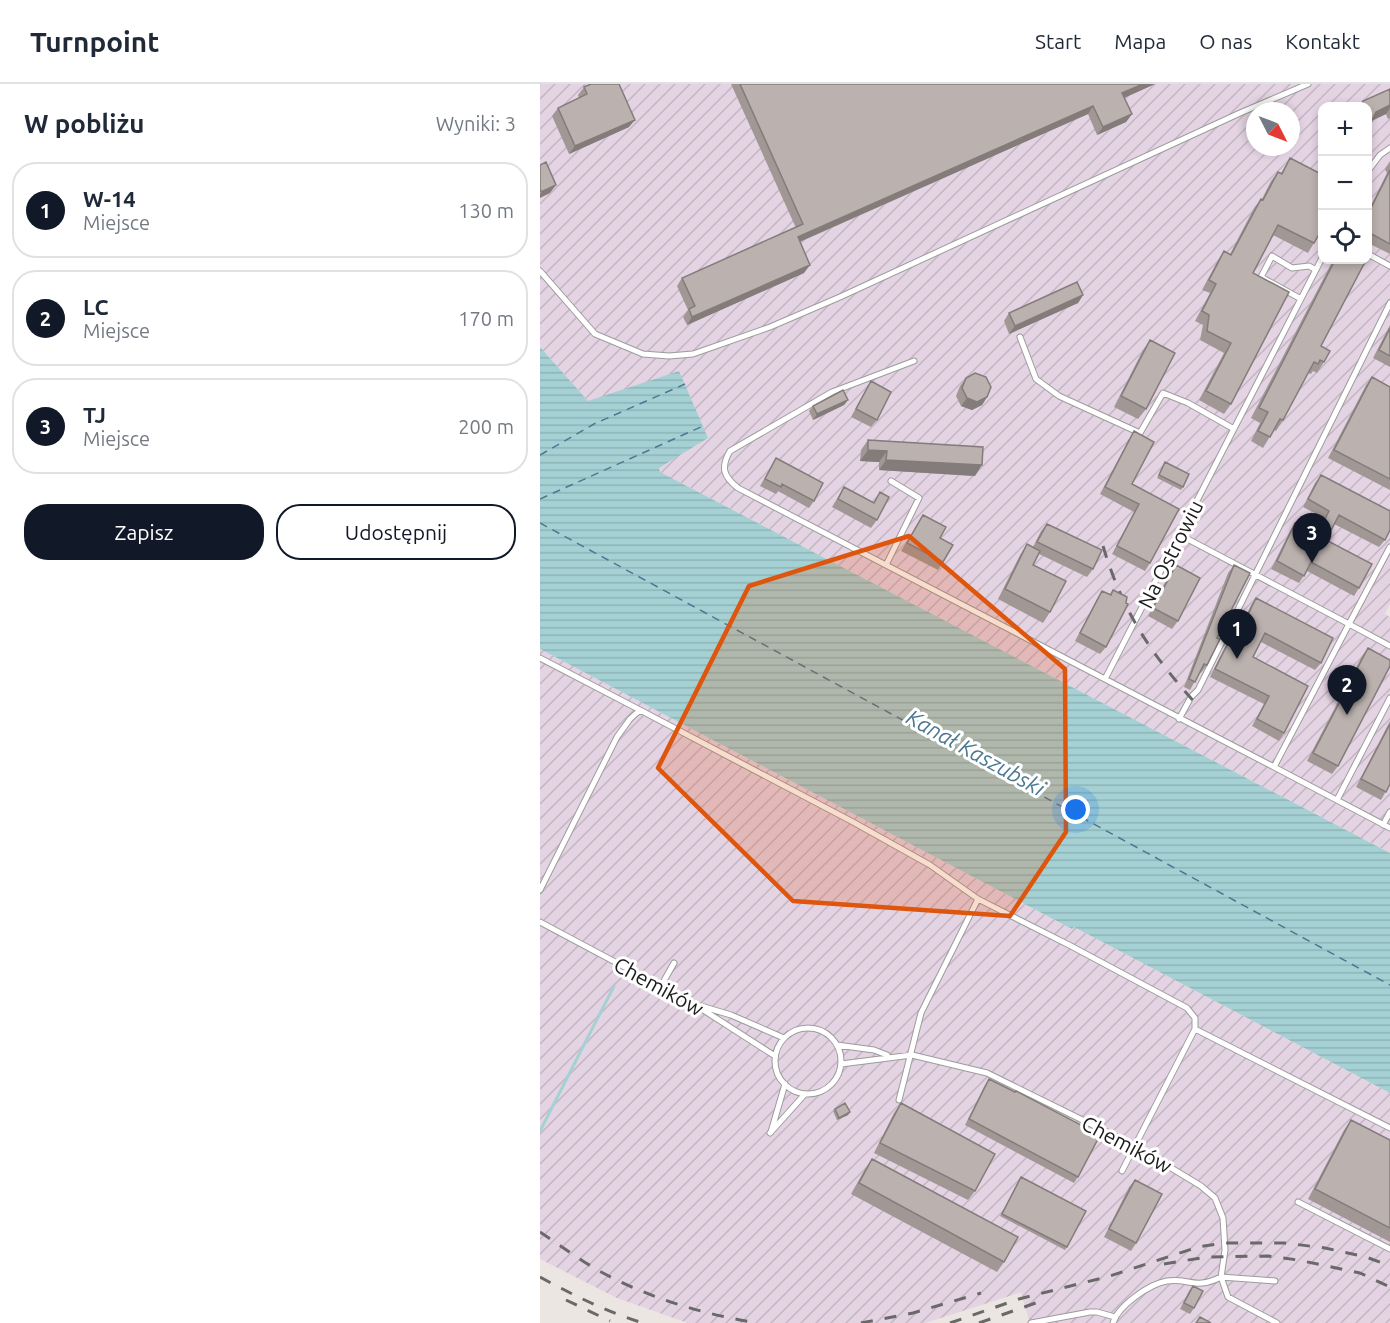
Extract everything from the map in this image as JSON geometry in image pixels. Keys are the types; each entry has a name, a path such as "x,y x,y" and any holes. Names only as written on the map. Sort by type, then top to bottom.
{"lane":[{"path":"540,271 595,334 643,354 669,356 693,354 770,327 840,297 1308,84"},
{"path":"1372,166 1380,155 1390,148"},
{"path":"1301,299 1261,277 1272,256 1292,268 1309,266 1316,270"},
{"path":"1372,256 1390,266"},
{"name":"Na Ostrowiu","path":"1105,679 1320,264"},
{"path":"1179,719 1191,697 1198,690 1390,303"},
{"path":"1020,337 1036,379 1059,396 1140,433 1163,393 1188,403 1234,429"},
{"path":"914,361 832,392 729,452 724,460 723,470 728,480 738,488 1390,828"},
{"path":"886,565 919,498 891,481"},
{"path":"1180,535 1390,646"},
{"path":"1274,767 1390,547"},
{"path":"540,658 862,828 930,865 978,899 1187,1008 1195,1018 1195,1029 1122,1171"},
{"path":"1337,800 1390,698"},
{"path":"540,890 617,737 640,711"},
{"path":"1383,825 1390,812"},
{"path":"899,1100 921,1013 978,899"},
{"name":"Chemików","path":"540,922 694,1004 775,1056"},
{"path":"661,986 674,963"},
{"path":"694,1004 731,1015 784,1038"},
{"path":"802,1028 812,1028 831,1037 837,1045 841,1064 833,1083 825,1089 805,1094 784,1084 778,1076 775,1056 784,1038 792,1032 802,1028"},
{"path":"1195,1029 1390,1128"},
{"name":"Chemików","path":"837,1045 874,1050 889,1056 912,1055 987,1073 1185,1175 1215,1198 1223,1218 1225,1250 1221,1277"},
{"path":"841,1064 889,1056"},
{"path":"784,1084 770,1133 805,1094"},
{"path":"1298,1202 1390,1249"},
{"path":"1221,1277 1228,1297 1277,1323"},
{"path":"1031,1323 1090,1312 1097,1312 1114,1320 1134,1296 1166,1281 1206,1284 1221,1277 1275,1281"}],"highlighted area":[{"path":"909,536 1065,669 1066,832 1010,916 793,901 658,768 749,586"}],"shaded area":[{"path":"540,84 1390,84 1390,604 1385,614 1390,617 1390,853 660,472 588,401 540,347"},
{"path":"540,649 1072,929 1074,927 1390,1093 1390,1323 1030,1323 1021,1293 1019,1293 925,1323 688,1323 617,1298 540,1259"}],"water":[{"name":"Kanał Kaszubski","path":"540,347 588,401 679,371 708,438 659,468 660,472 1390,853 1390,1093 1074,927 1072,929 540,649"}],"building":[{"path":"591,84 619,84 635,120 575,146 558,108 587,94 584,87"},
{"path":"740,84 1143,84 1122,93 1132,114 1103,127 1093,106 798,237 810,265 692,317 689,309 695,306 682,278 803,224"},
{"path":"1390,89 1390,105 1376,112 1372,120 1372,102 1363,101"},
{"path":"1290,158 1318,172 1318,236 1314,243 1278,225 1253,273 1289,292 1231,404 1206,391 1231,343 1207,331 1209,315 1202,311 1216,284 1209,280 1224,251 1231,255 1278,172 1282,174"},
{"path":"546,162 556,185 541,192 540,165"},
{"path":"1390,170 1390,244 1372,234 1372,206"},
{"path":"1333,264 1364,264 1321,346 1330,351 1324,362 1320,360 1318,364 1314,362 1283,420 1280,419 1270,437 1258,431 1268,412 1259,408"},
{"path":"1077,282 1083,295 1015,326 1009,313"},
{"path":"1390,328 1390,356 1379,350"},
{"path":"1150,340 1175,353 1146,409 1121,396"},
{"path":"975,373 986,377 991,387 987,397 977,402 967,398 962,388 966,378"},
{"path":"1372,377 1390,387 1390,479 1334,450"},
{"path":"871,381 891,392 877,420 856,409"},
{"path":"843,390 848,400 817,414 813,406"},
{"path":"1134,431 1154,442 1132,484 1179,509 1150,563 1117,546 1139,504 1105,487"},
{"path":"868,440 983,447 982,465 886,460 887,451 868,450"},
{"path":"776,458 823,483 814,501 782,484 781,487 765,479"},
{"path":"1165,462 1189,474 1183,487 1159,475"},
{"path":"1321,475 1390,511 1390,530 1385,540 1339,515 1326,540 1372,564 1359,588 1311,562 1304,576 1277,561 1295,523 1317,535 1329,511 1308,499"},
{"path":"844,487 874,503 880,492 889,497 877,520 838,499"},
{"path":"923,515 946,527 940,538 953,545 943,562 907,543"},
{"path":"1047,524 1102,550 1093,569 1037,542"},
{"path":"1027,544 1040,551 1033,565 1066,581 1050,612 1005,589"},
{"path":"1176,565 1200,578 1178,621 1153,608"},
{"path":"1234,565 1250,573 1217,638 1220,639 1207,665 1204,664 1195,682 1189,679"},
{"path":"1113,590 1127,597 1126,603 1128,604 1106,647 1080,633 1102,591 1111,595"},
{"path":"1256,598 1333,638 1321,663 1265,633 1253,657 1308,686 1284,733 1257,719 1269,696 1215,669 1228,643 1233,646"},
{"path":"1368,648 1390,660 1390,666 1338,766 1313,753"},
{"path":"1390,724 1390,784 1386,792 1361,779"},
{"path":"989,1079 1100,1135 1078,1177 969,1119"},
{"path":"845,1103 850,1112 839,1118 835,1109"},
{"path":"901,1103 995,1154 975,1191 880,1143"},
{"path":"1351,1120 1390,1140 1390,1228 1315,1189"},
{"path":"872,1159 1018,1237 1004,1262 859,1183"},
{"path":"1021,1177 1086,1211 1067,1247 1002,1214"},
{"path":"1135,1180 1162,1194 1136,1243 1109,1229"},
{"path":"1193,1286 1203,1291 1194,1308 1184,1303"},
{"path":"1200,1317 1211,1323 1196,1323"}],"waterway":[{"path":"540,1131 614,986"}],"ferry route":[{"path":"540,455 594,424 685,384"},
{"path":"540,499 703,426"},
{"path":"540,523 1390,985"}],"railway":[{"path":"1103,546 1120,592 1140,632 1197,705"},
{"path":"540,1232 595,1268 640,1291 697,1310 757,1323"},
{"path":"950,1323 1019,1299 1110,1276 1198,1247 1225,1243 1285,1243 1325,1248 1366,1257 1390,1266"},
{"path":"1164,1264 1207,1257 1268,1256 1360,1273 1390,1287"},
{"path":"540,1277 590,1303 643,1323"},
{"path":"861,1323 913,1313 981,1293"},
{"path":"566,1300 610,1321"},
{"path":"979,1323 1044,1300"}],"place":[{"name":"TJ","path":"1312,563"},
{"name":"W-14","path":"1237,659"},
{"name":"LC","path":"1347,715"}]}
